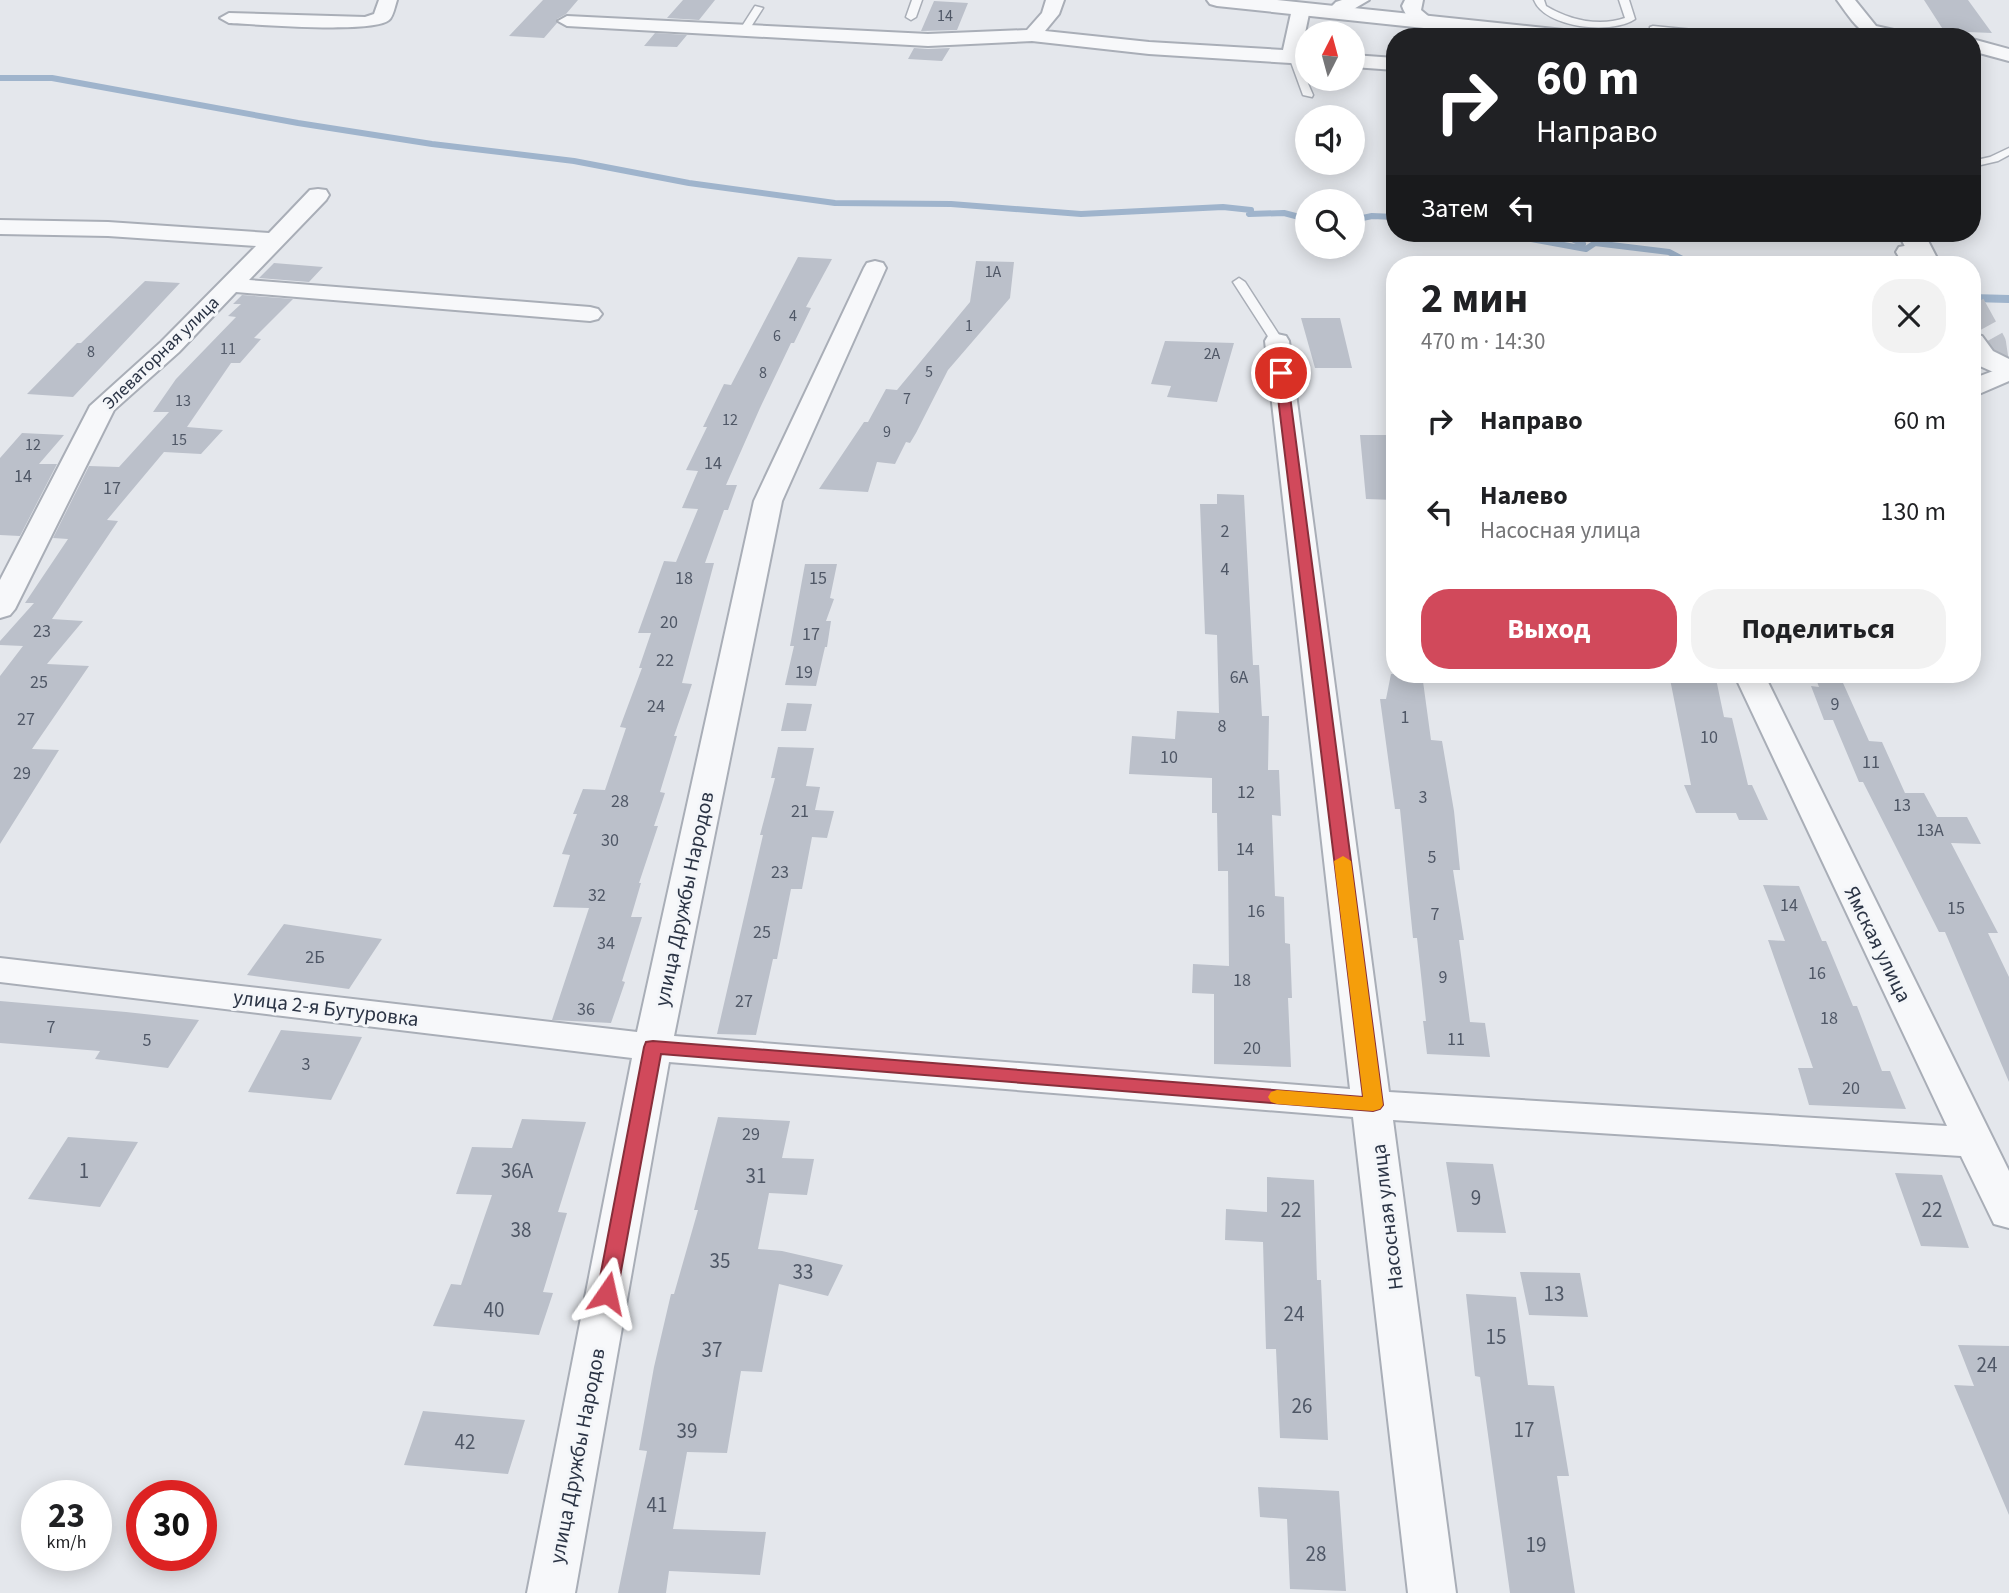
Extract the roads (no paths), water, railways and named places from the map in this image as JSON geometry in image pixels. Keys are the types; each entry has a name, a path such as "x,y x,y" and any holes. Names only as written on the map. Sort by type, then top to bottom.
{"street":[{"path":"229,18 366,22 382,17 388,0"},
{"path":"1032,35 1050,14 1055,0"},
{"path":"1217,0 1491,28"},
{"path":"1334,13 1342,6 1360,0"},
{"path":"1414,0 1411,6 1413,13 1425,21"},
{"path":"1846,0 1868,28"},
{"path":"1300,21 1301,9"},
{"path":"568,21 929,40 1032,35 1149,48 1295,57"},
{"path":"1981,48 2005,56"},
{"path":"1365,62 1386,63"},
{"name":"Элеваторная улица","path":"0,609 103,406 170,346 318,195"},
{"path":"0,227 108,229 274,240"},
{"name":"улица Дружбы Народов","path":"551,1593 653,1047 768,501 875,268"},
{"path":"230,285 590,314"},
{"name":"Насосная улица","path":"1277,341 1432,1593"},
{"path":"1981,354 2009,371"},
{"path":"1981,385 2009,371"},
{"name":"Ямская улица","path":"1753,683 2009,1213"},
{"name":"улица 2-я Бутуровка","path":"0,970 653,1047 1373,1105 1975,1142"}],"lane":[{"path":"911,17 917,0"},
{"path":"1539,0 1542,8 1557,16 1608,24 1631,18 1624,0"},
{"path":"744,30 758,8"},
{"path":"1307,91 1308,95"},
{"path":"1981,162 2009,151"},
{"path":"1239,282 1277,341"}],"waterway":[{"path":"0,78 52,78 298,123 432,144 574,161 689,183 835,203 951,204 1081,214 1223,207 1251,210 1249,214 1284,213 1295,216"},
{"path":"1365,217 1386,217"},
{"path":"1548,242 1586,249 1595,243 1669,252 1677,256"},
{"path":"1579,242 1583,244"},
{"path":"1981,298 2009,299"}],"tunnel":[{"path":"1981,321 1993,343 1996,363"}]}
